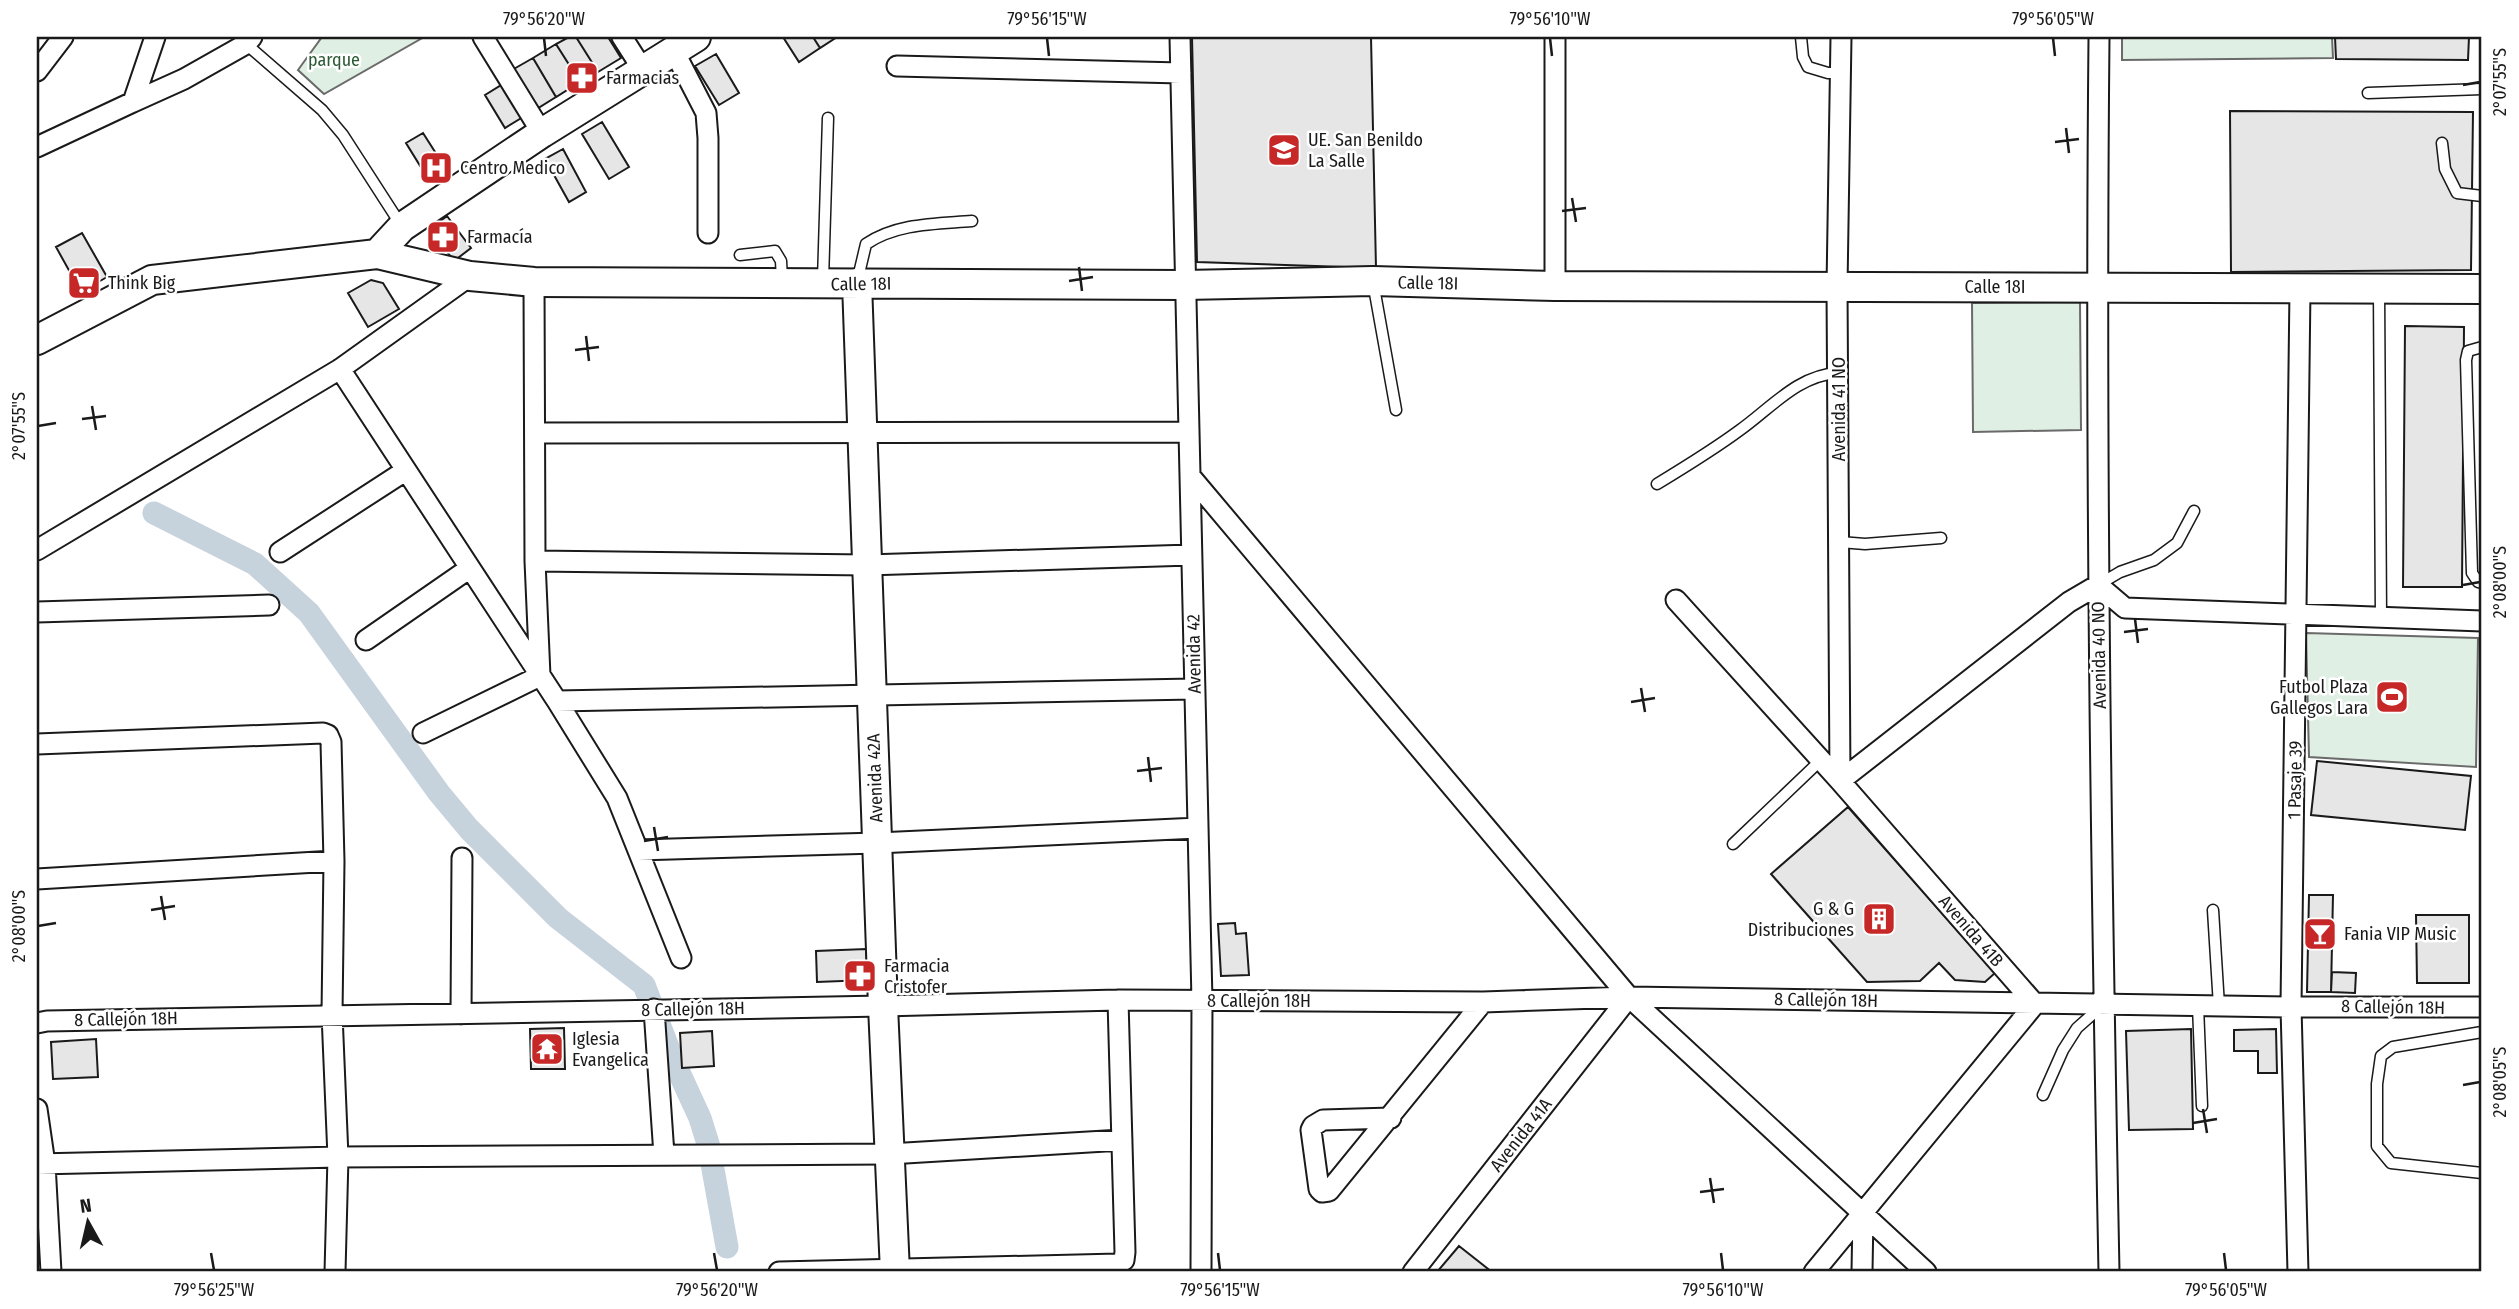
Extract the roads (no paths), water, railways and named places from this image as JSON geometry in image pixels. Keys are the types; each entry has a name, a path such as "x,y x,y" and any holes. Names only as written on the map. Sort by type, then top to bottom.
{"street":[{"path":"37,71 63,37"},
{"path":"133,102 155,37"},
{"path":"483,37 542,133"},
{"path":"622,37 643,70"},
{"name":"Avenida 42","path":"1180,37 1202,1001 1200,1272"},
{"path":"1555,37 1555,286"},
{"name":"Avenida 41 NO","path":"1840,781 1837,287 1841,37"},
{"name":"Avenida 40 NO","path":"2099,37 2096,288 2098,585 2109,1272"},
{"path":"37,148 184,79 249,40"},
{"path":"377,254 402,227 542,133 685,44 706,113 708,233"},
{"path":"897,66 1181,73"},
{"name":"Calle 18I","path":"37,340 152,280 377,254 470,276 534,282 1184,285 1373,281 1555,286 2482,289"},
{"path":"37,550 340,369 470,276"},
{"path":"534,282 535,561 540,676"},
{"name":"Avenida 42A","path":"857,283 895,1270"},
{"name":"1 Pasaje 39","path":"2298,1272 2291,1007 2300,289"},
{"path":"340,369 557,701 617,798 681,958"},
{"path":"535,433 1188,432"},
{"path":"280,552 405,471"},
{"path":"1191,477 1629,997 1926,1272"},
{"path":"535,561 867,565 1191,555"},
{"path":"366,640 470,568"},
{"path":"1840,781 2069,602 2098,585 2125,608 2482,621"},
{"name":"Avenida 41B","path":"1676,600 1840,781 2035,1004"},
{"path":"37,612 269,605"},
{"path":"423,733 540,676"},
{"path":"557,701 1194,689"},
{"path":"37,744 323,733 328,735 331,743 334,861 332,1014 338,1157 335,1272"},
{"path":"638,850 877,843 1198,828"},
{"path":"460,1014 462,858"},
{"path":"37,879 334,861"},
{"name":"8 Callejón 18H","path":"37,1023 332,1014 460,1014 1118,1000 1482,1002 1629,997 2104,1005 2482,1007"},
{"name":"Avenida 41A","path":"1413,1272 1629,997"},
{"path":"779,1272 1118,1264 1124,1260 1118,1000"},
{"path":"1391,1118 1323,1120 1313,1126 1311,1130 1319,1189 1322,1192 1329,1191 1391,1118 1482,1002"},
{"path":"1814,1272 2035,1004"},
{"path":"654,1009 664,1156"},
{"path":"37,1110 51,1272"},
{"path":"41,1164 338,1157 890,1154 1122,1140"},
{"path":"1862,1272 1863,1214"}],"lane":[{"path":"1801,37 1803,57 1808,67 1828,74 1841,73"},
{"path":"249,40 322,110 343,135 402,227"},
{"path":"2368,93 2482,89"},
{"path":"823,284 828,118"},
{"path":"2442,144 2445,169 2457,193 2482,195"},
{"path":"857,283 866,243 881,233 915,226 972,221"},
{"path":"740,255 775,251 781,261 783,284"},
{"path":"1373,281 1396,410"},
{"path":"2379,290 2381,618"},
{"path":"2482,347 2468,351 2466,360 2472,573 2478,582 2482,583"},
{"path":"1657,484 1707,454 1782,396 1821,374 1839,373"},
{"path":"2098,585 2120,572 2154,560 2177,543 2194,511"},
{"path":"1839,542 1865,544 1941,538"},
{"path":"1733,844 1821,760"},
{"path":"2213,910 2219,1006"},
{"path":"2042,1095 2063,1050 2077,1028 2104,1005"},
{"path":"2198,1006 2202,1107"},
{"path":"2482,1032 2393,1047 2381,1056 2377,1084 2378,1146 2391,1163 2482,1173"}],"waterway":[{"path":"154,513 255,564 309,613 439,793 469,829 558,918 644,985 671,1055 700,1118 709,1147 727,1247"}],"place":[{"name":"Farmacias","path":"582,78"},
{"name":"UE. San Benildo La Salle","path":"1284,150"},
{"name":"Centro Medico","path":"436,168"},
{"name":"Farmacía","path":"443,237"},
{"name":"Think Big","path":"84,283"},
{"name":"Futbol Plaza Gallegos Lara","path":"2392,697"},
{"name":"G & G Distribuciones","path":"1879,919"},
{"name":"Fania VIP Music","path":"2320,934"},
{"name":"Farmacia Cristofer","path":"860,976"},
{"name":"Iglesia Evangelica","path":"547,1049"}],"park label":[{"name":"parque","path":"334,60"}]}
